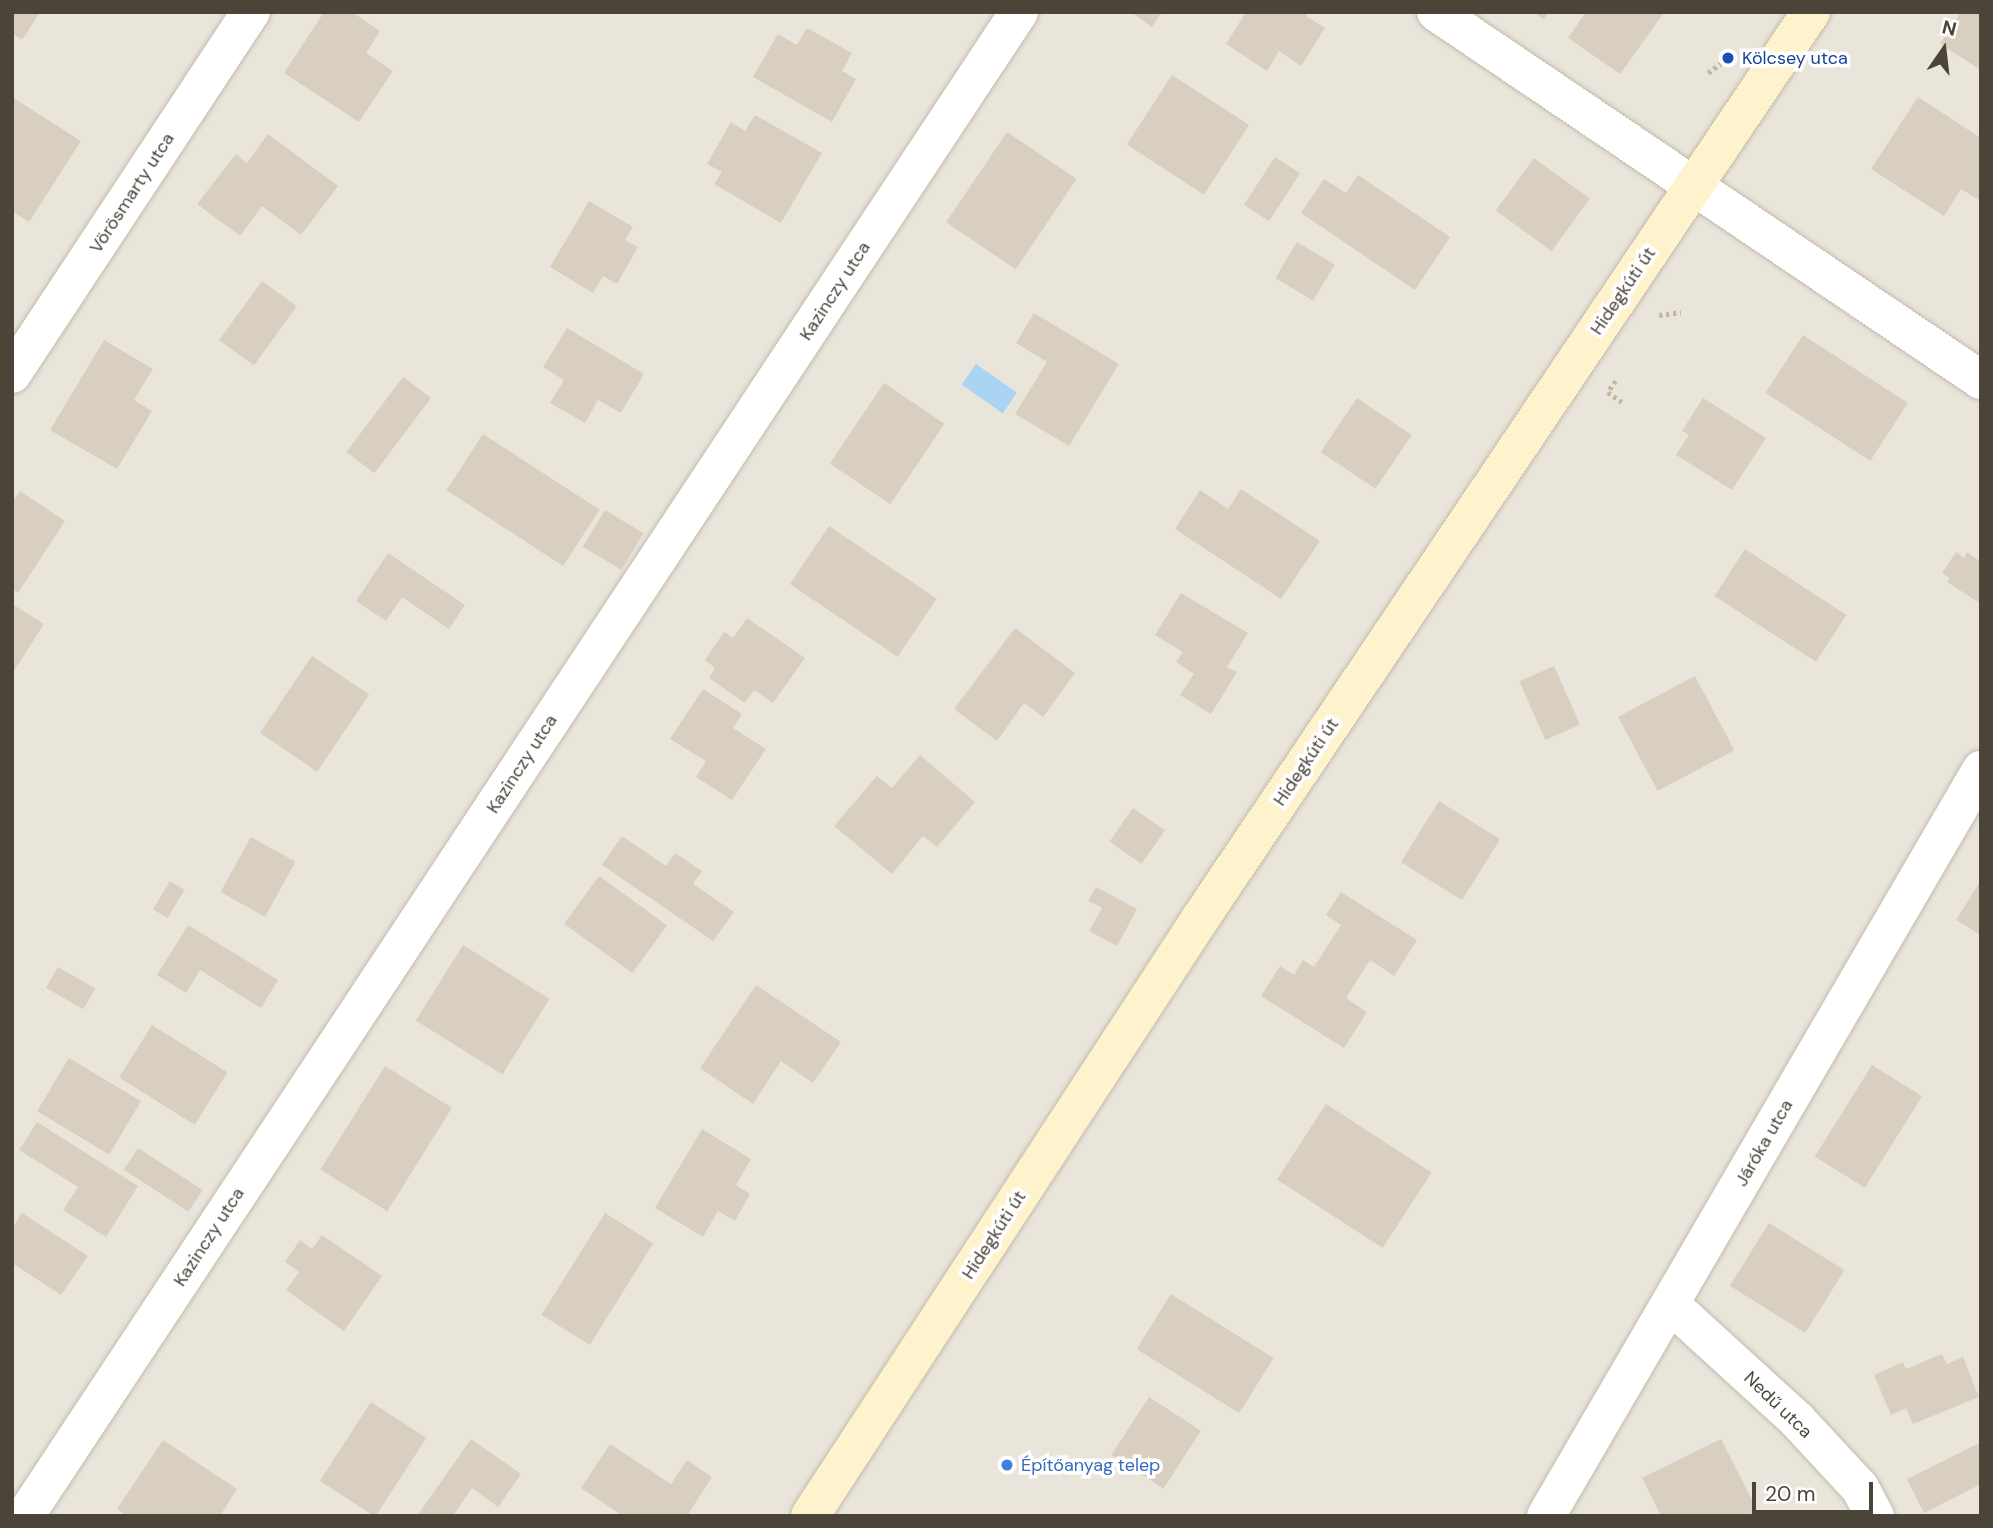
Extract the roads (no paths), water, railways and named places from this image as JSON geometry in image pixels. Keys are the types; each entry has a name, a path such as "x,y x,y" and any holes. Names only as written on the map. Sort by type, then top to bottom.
{"main road":[{"name":"Hidegkúti út","path":"810,1516 1202,916 1811,12"}],"street":[{"name":"Vörösmarty utca","path":"12,374 251,12"},
{"name":"Kazinczy utca","path":"25,1516 1019,12"},
{"path":"1436,12 1695,184 1981,380"},
{"name":"Járóka utca","path":"1546,1516 1981,770"},
{"name":"Nedű utca","path":"1670,1304 1797,1420 1860,1488 1875,1516"}],"water":[{"path":"976,364 1017,393 1003,413 962,384"}],"place":[{"name":"Kölcsey utca","path":"1728,58"},
{"name":"Építőanyag telep","path":"1007,1465"}]}
